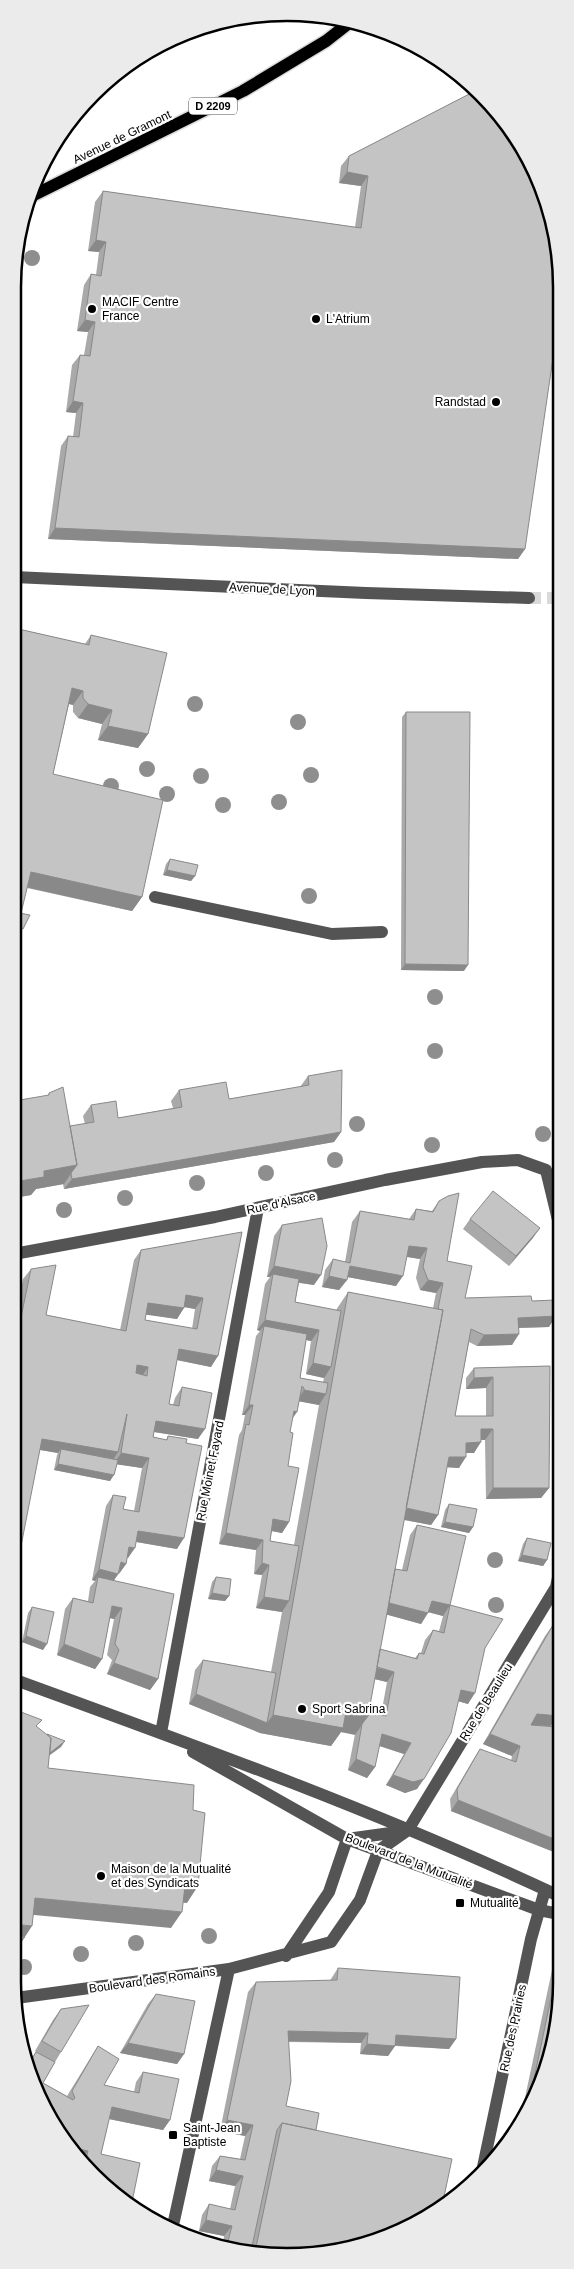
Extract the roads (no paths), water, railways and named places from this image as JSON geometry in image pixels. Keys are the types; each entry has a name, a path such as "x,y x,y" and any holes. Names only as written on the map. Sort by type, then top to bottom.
{"main road":[{"name":"Avenue de Gramont","path":"38,193 243,91 326,41 344,27"}],"street":[{"name":"Avenue de Lyon","path":"21,577 356,593 529,598"},
{"path":"155,897 332,934 382,932"},
{"name":"Rue d'Alsace","path":"21,1253 258,1208 385,1180 482,1162 518,1160 546,1170 553,1199"},
{"name":"Rue Moinet Fayard","path":"161,1733 258,1208"},
{"name":"Rue de Beaulieu","path":"408,1830 553,1592"},
{"name":"Boulevard de la Mutualité","path":"21,1682 161,1733 408,1830 553,1893"},
{"name":"Boulevard de la Mutualité","path":"161,1733 347,1839 539,1910 553,1913"},
{"path":"286,1956 329,1892 347,1839 408,1830"},
{"path":"378,1851 408,1830"},
{"name":"Boulevard des Romains","path":"22,1997 230,1969 286,1956 331,1942 360,1900 378,1851"},
{"name":"Rue des Prairies","path":"485,2160 545,1890"},
{"path":"174,2222 230,1969"}],"tunnel":[{"path":"529,598 553,598"}],"place":[{"name":"MACIF Centre France","path":"92,309"},
{"name":"L'Atrium","path":"316,319"},
{"name":"Randstad","path":"496,402"},
{"name":"Sport Sabrina","path":"302,1709"},
{"name":"Maison de la Mutualité et des Syndicats","path":"101,1876"},
{"name":"Mutualité","path":"460,1903"},
{"name":"Saint-Jean Baptiste","path":"173,2135"}]}
